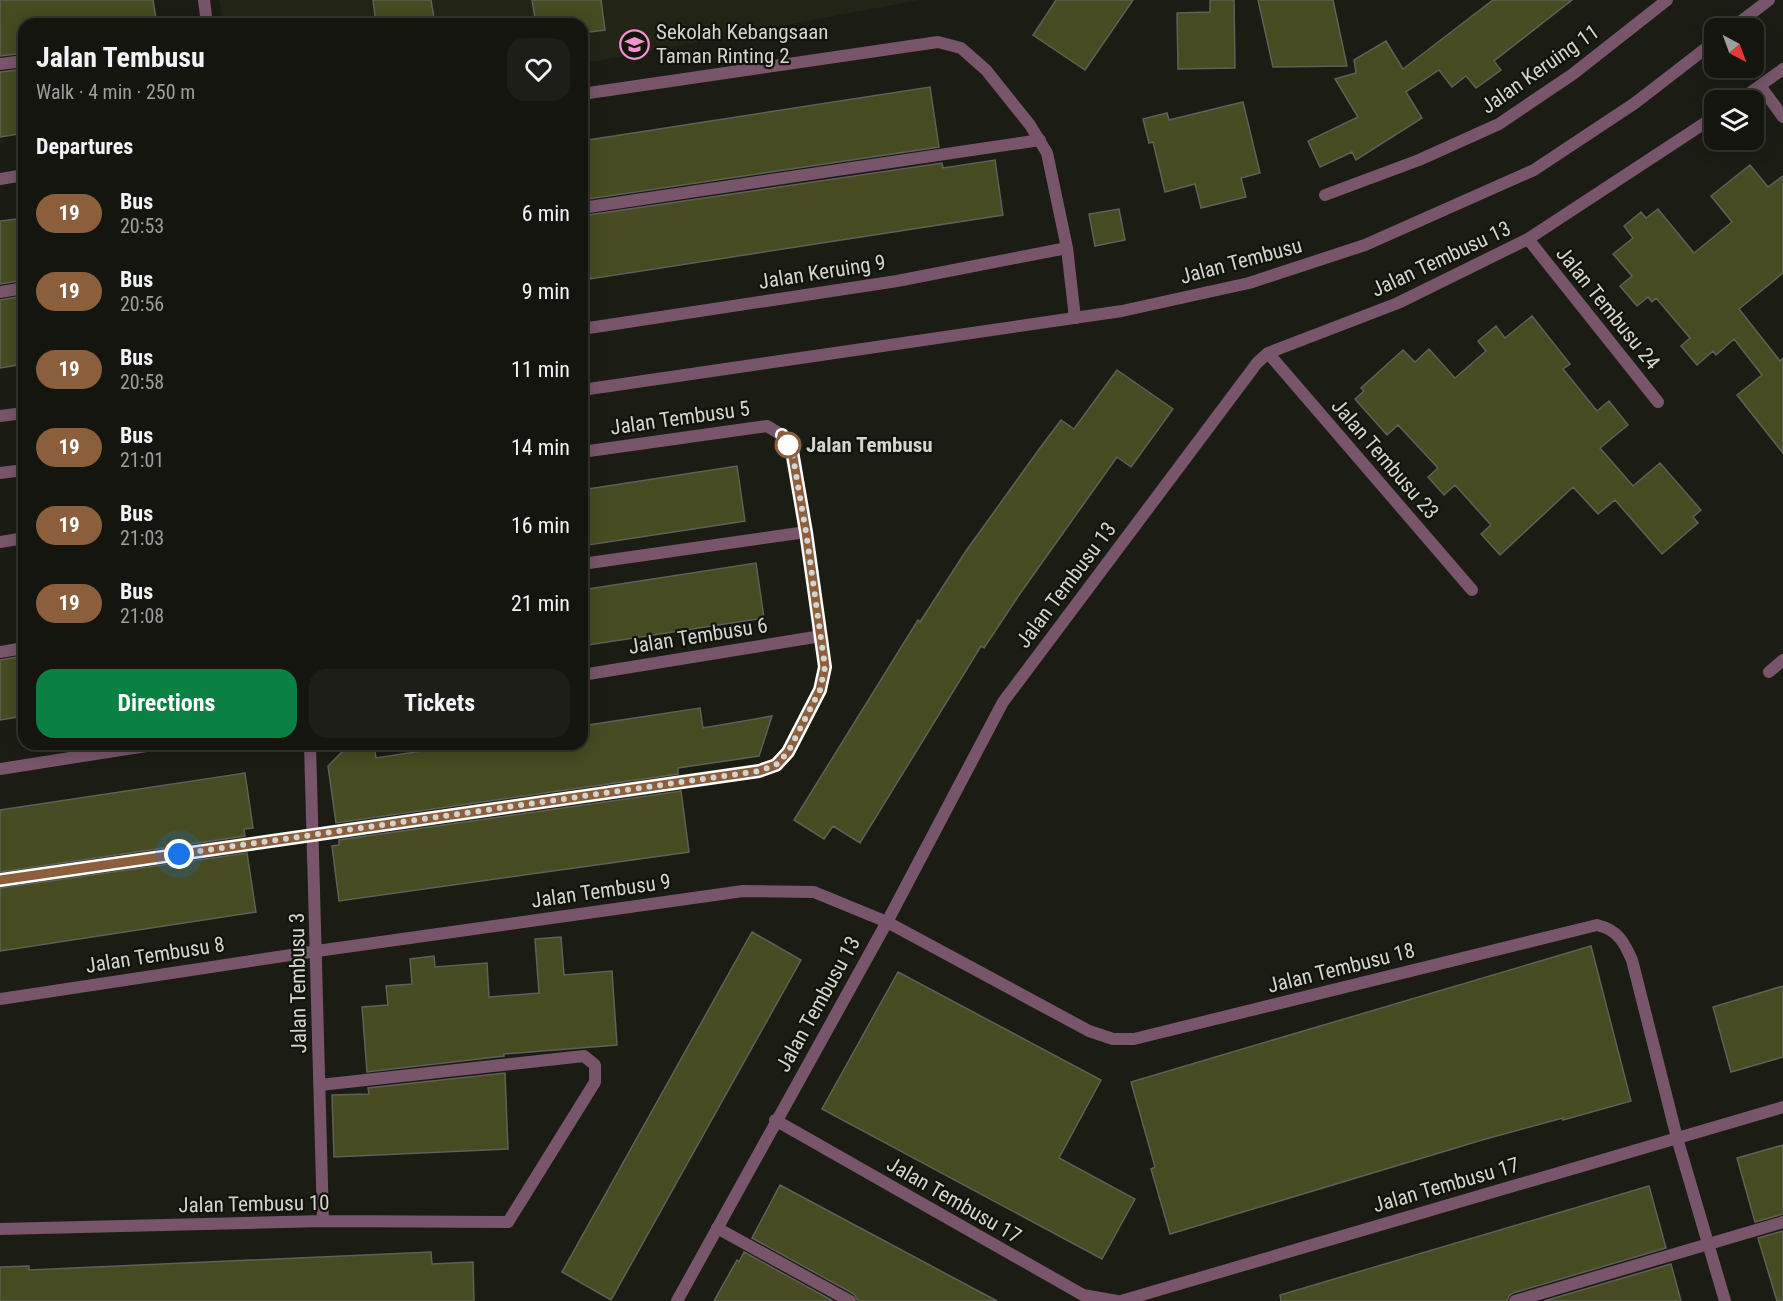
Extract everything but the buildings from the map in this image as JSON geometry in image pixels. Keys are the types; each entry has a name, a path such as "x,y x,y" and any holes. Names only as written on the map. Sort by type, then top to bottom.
{"street":[{"path":"204,0 206,18"},
{"name":"Jalan Keruing 11","path":"1325,195 1419,160 1499,124 1574,74 1667,0"},
{"path":"1745,18 1769,0"},
{"path":"588,93 938,42 961,48 986,70 1030,125 1047,153 1066,248 1075,318"},
{"name":"Jalan Tembusu","path":"588,389 1122,311 1248,283 1365,245 1534,170 1635,103 1704,50"},
{"path":"0,64 18,62"},
{"path":"1756,90 1783,69"},
{"path":"1761,87 1783,117"},
{"name":"Jalan Tembusu 13","path":"677,1301 886,922 1003,702 1257,363 1268,353 1398,303 1528,239 1704,124"},
{"path":"588,207 1040,140"},
{"path":"0,179 18,176"},
{"name":"Jalan Tembusu 24","path":"1528,239 1658,402"},
{"name":"Jalan Keruing 9","path":"588,328 897,280 1066,248"},
{"path":"0,292 18,289"},
{"name":"Jalan Tembusu 23","path":"1268,353 1472,590"},
{"path":"0,417 18,414"},
{"name":"Jalan Tembusu 5","path":"588,451 767,426 782,435 792,451 806,532"},
{"path":"0,474 18,471"},
{"path":"0,880 759,771 776,765 788,752 820,690 825,667 806,532 588,563"},
{"path":"0,542 18,539"},
{"name":"Jalan Tembusu 6","path":"588,674 821,636"},
{"path":"0,652 18,649"},
{"path":"1769,672 1783,660"},
{"path":"0,769 121,750"},
{"name":"Jalan Tembusu 3","path":"310,750 323,1221"},
{"name":"Jalan Tembusu 9","path":"317,951 743,891 814,892 886,922"},
{"name":"Jalan Tembusu 18","path":"886,922 1089,1031 1113,1039 1134,1039 1597,924 1610,928 1623,940 1632,960 1677,1138 1725,1301"},
{"name":"Jalan Tembusu 8","path":"0,999 317,951"},
{"name":"Jalan Tembusu 10","path":"0,1229 323,1221 508,1222 595,1082 595,1065 584,1056 320,1085"},
{"name":"Jalan Tembusu 17","path":"775,1120 1083,1295 1119,1301 1783,1107"},
{"path":"1515,1301 1783,1222"},
{"path":"717,1228 850,1301"}],"shaded area":[{"name":"Sekolah Kebangsaan Taman Rinting 2","path":"219,0 919,0 588,63 588,18 222,18"}],"bus line":[{"name":"19","path":"0,880 759,771 776,765 788,752 820,690 825,667 792,451 782,435"}],"place":[{"name":"Sekolah Kebangsaan Taman Rinting 2","path":"635,44"},
{"name":"Jalan Tembusu","path":"788,445"}],"route":[{"path":"179,854 759,771 776,765 788,752 820,690 825,667 806,532 792,451 788,445"}]}
